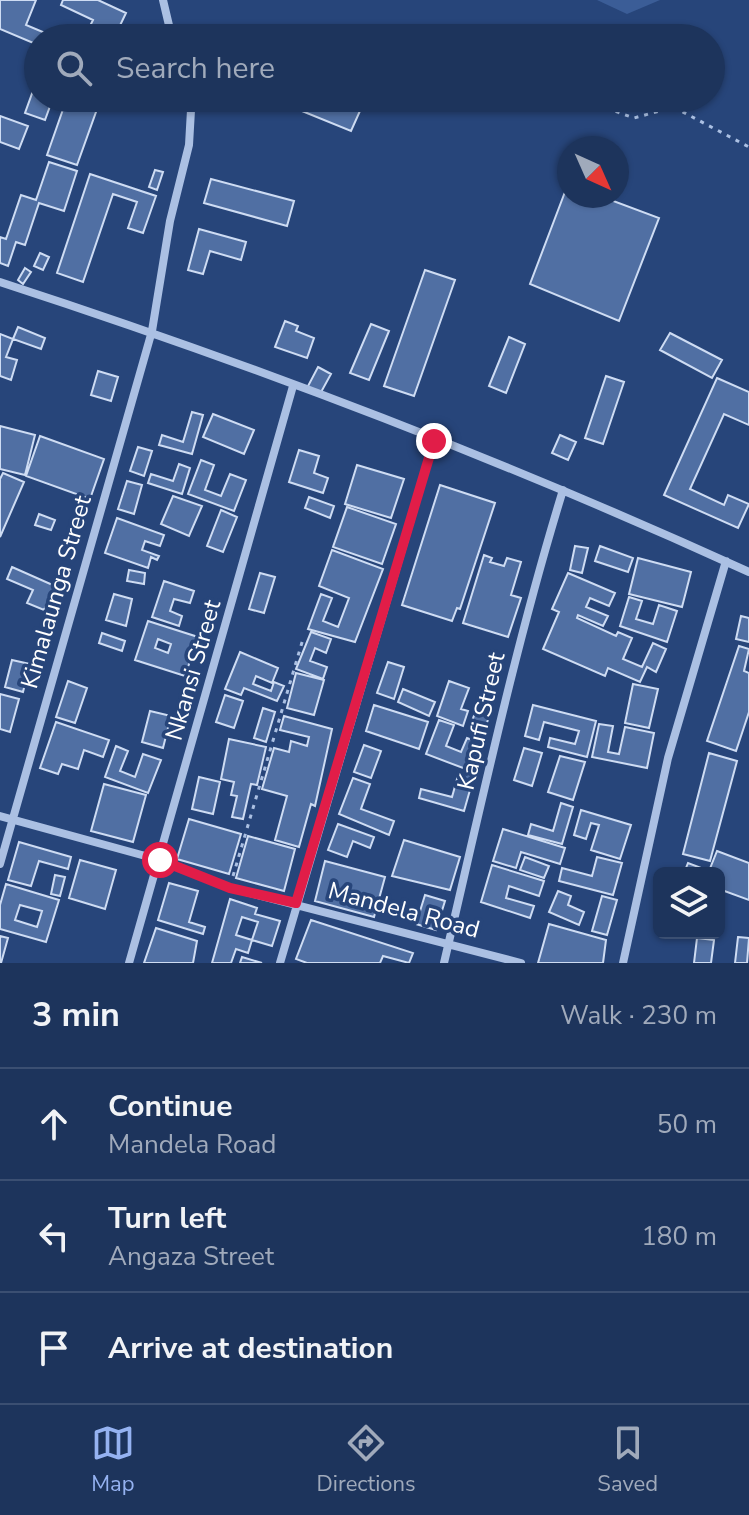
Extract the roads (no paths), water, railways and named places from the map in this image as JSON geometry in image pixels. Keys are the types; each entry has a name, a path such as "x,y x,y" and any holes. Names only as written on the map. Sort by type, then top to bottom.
{"street":[{"path":"163,0 170,24"},
{"name":"Kimalaunga Street","path":"0,864 15,820 72,601 152,331 170,221 189,145 191,112"},
{"path":"0,282 152,331 563,490 749,572"},
{"name":"Nkansi Street","path":"129,963 293,386"},
{"path":"280,963 434,441"},
{"name":"Kapufi Street","path":"444,963 523,628 563,490"},
{"path":"623,963 668,758 726,561"},
{"name":"Mandela Road","path":"0,816 160,860 230,888 521,963"}]}
